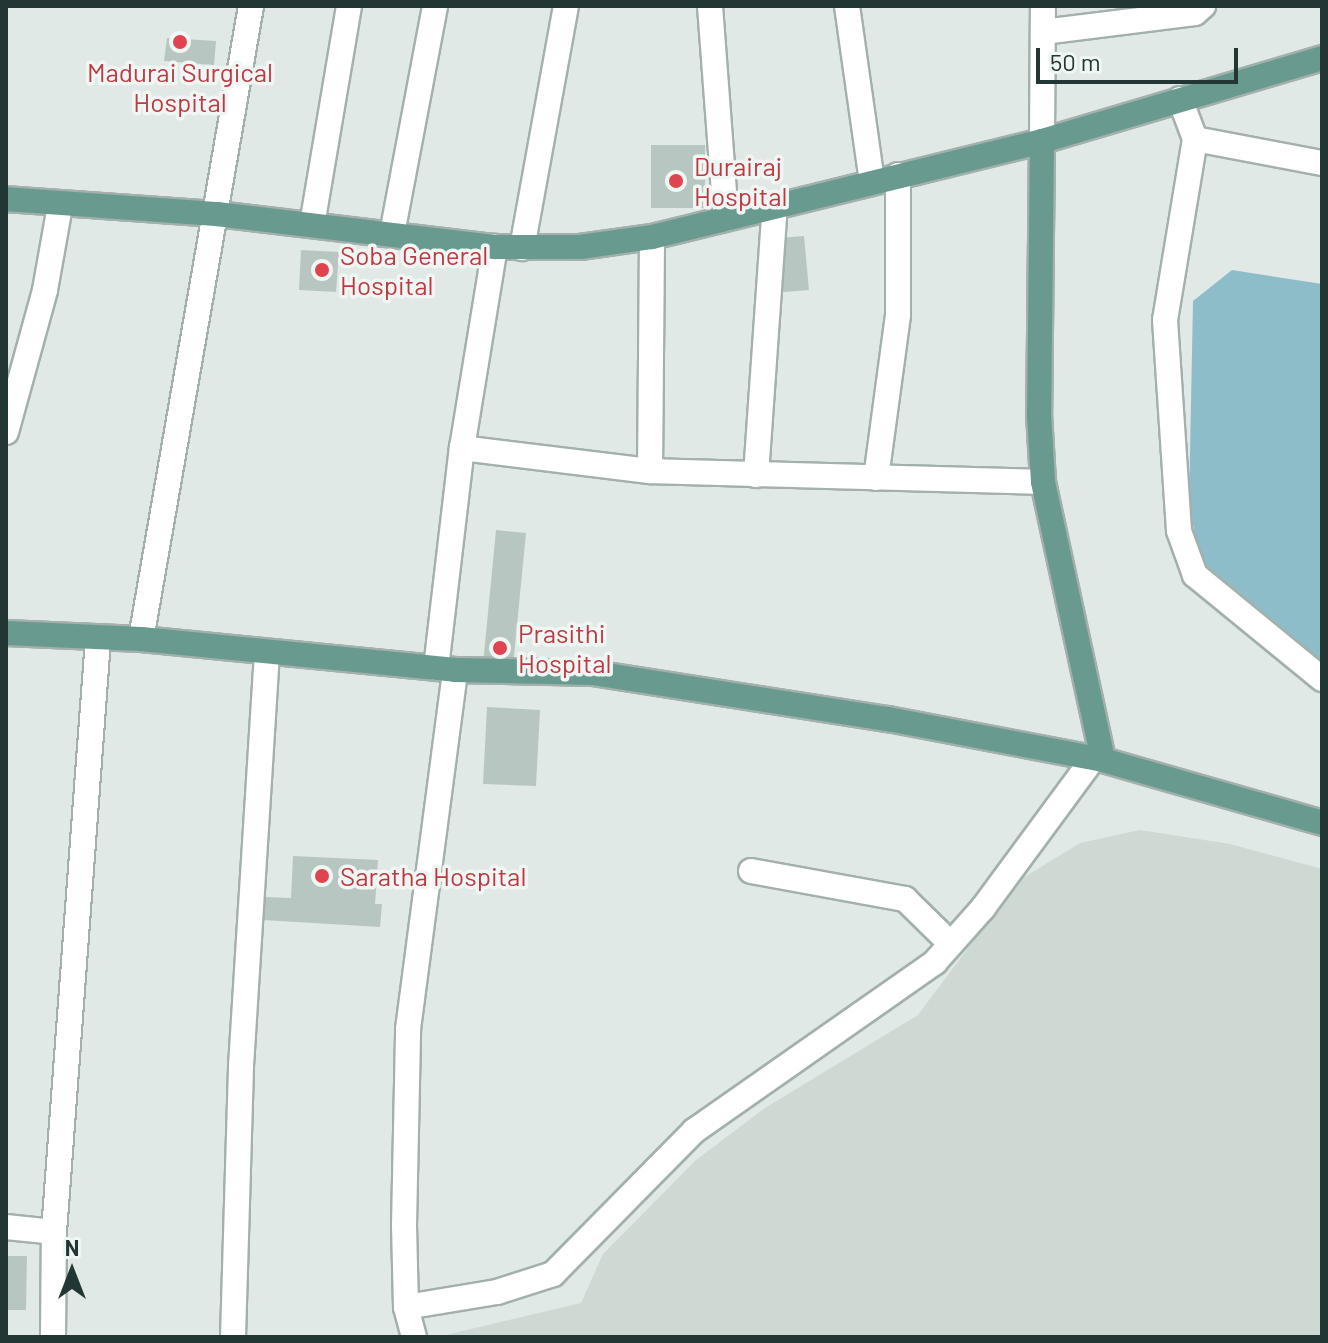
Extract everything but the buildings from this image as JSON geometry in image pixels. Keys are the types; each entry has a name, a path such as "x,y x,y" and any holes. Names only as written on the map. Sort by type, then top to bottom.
{"main road":[{"path":"6,199 60,206 217,214 495,247 522,248 652,237 1042,141 1322,58"},
{"path":"1042,141 1039,414 1043,482 1097,760"},
{"path":"6,633 98,640 141,639 267,655 445,669 593,673 888,719 1097,760 1322,823"}],"street":[{"path":"141,639 251,6"},
{"path":"312,225 349,6"},
{"path":"392,234 435,6"},
{"path":"522,248 566,6"},
{"path":"710,6 726,218"},
{"path":"847,6 872,182"},
{"path":"1042,141 1043,6"},
{"path":"1043,32 1195,13 1203,6"},
{"path":"1180,99 1195,139 1165,320 1179,531 1195,575 1322,679"},
{"path":"1195,139 1322,163"},
{"path":"876,478 898,315 898,175"},
{"path":"6,432 45,290 60,206"},
{"path":"756,475 775,206"},
{"path":"650,471 652,237"},
{"path":"414,1337 406,1307 408,1029 445,669 462,448 495,247"},
{"path":"462,448 650,471 1043,482"},
{"path":"53,1337 54,1232 98,640"},
{"path":"233,1337 241,1066 267,655"},
{"path":"406,1307 497,1292 553,1274 694,1131 880,1005 951,944 1097,760"},
{"path":"751,871 905,899 951,944"},
{"path":"6,1227 54,1232"}],"shaded area":[{"path":"1140,830 1230,844 1322,869 1322,1337 437,1337 581,1303 603,1254 696,1160 765,1108 918,1015 1018,881 1080,843"}],"water":[{"path":"1232,270 1322,284 1322,661 1200,560 1189,505 1193,301"}],"place":[{"name":"Madurai Surgical Hospital","path":"180,42"},
{"name":"Durairaj Hospital","path":"676,181"},
{"name":"Soba General Hospital","path":"322,270"},
{"name":"Prasithi Hospital","path":"500,648"},
{"name":"Saratha Hospital","path":"322,876"}]}
